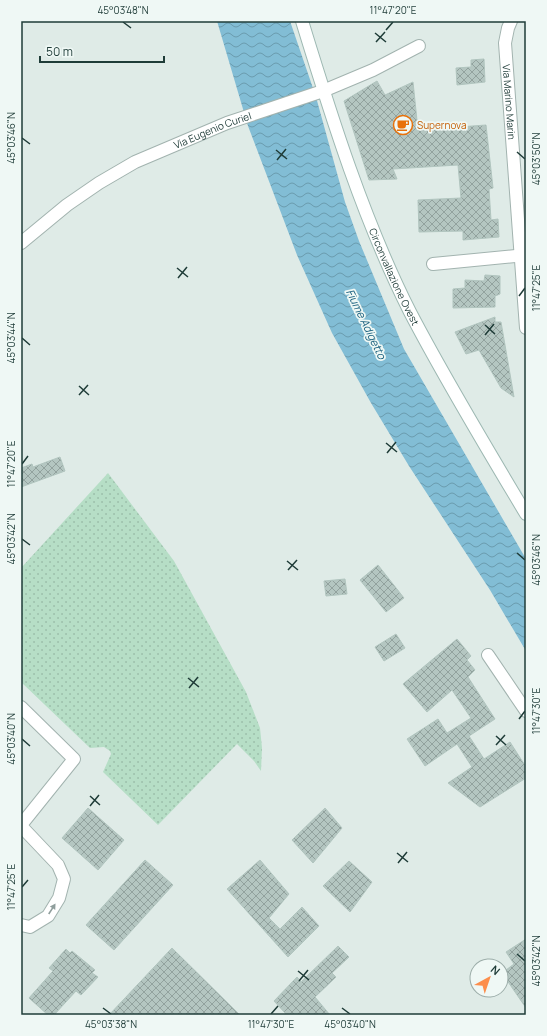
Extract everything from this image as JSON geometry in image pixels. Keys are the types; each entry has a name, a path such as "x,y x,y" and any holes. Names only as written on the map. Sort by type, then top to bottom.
{"street":[{"name":"Circonvallazione Ovest","path":"302,21 319,92 380,247 410,312 470,419 526,514"},
{"name":"Via Marino Marin","path":"511,21 505,43 524,255 526,328"},
{"name":"Via Eugenio Curiel","path":"21,243 67,205 99,183 135,162 231,122 319,92 373,70 419,46"},
{"path":"433,264 524,255"},
{"path":"488,655 526,711"},
{"path":"21,707 74,760 21,826 58,865 64,879 59,898 48,916 30,927 21,925"}],"green space":[{"path":"108,473 174,561 246,692 260,728 262,748 261,771 254,761 237,744 158,825 103,772 111,754 110,751 104,747 90,748 21,682 21,568"}],"water":[{"name":"Fiume Adigetto","path":"217,21 290,21 316,97 345,202 359,241 404,349 526,559 526,651 490,590 409,466 371,403 332,333 297,255 248,126"}],"building":[{"path":"484,59 485,82 457,85 456,68 471,67 471,60"},
{"path":"377,81 385,95 413,82 418,130 486,125 493,188 489,189 491,220 498,219 499,237 463,240 463,231 419,232 418,200 461,198 458,165 393,169 397,179 369,180 344,101"},
{"path":"485,275 500,276 500,294 495,296 495,307 453,308 453,289 465,288 465,280 484,281"},
{"path":"495,317 495,322 501,322 514,397 501,388 479,350 466,354 455,332"},
{"path":"60,457 65,471 21,487 21,468 32,464 33,467"},
{"path":"378,565 404,598 386,612 360,580"},
{"path":"345,579 347,594 326,596 324,581"},
{"path":"396,634 405,648 384,661 375,647"},
{"path":"457,639 471,656 467,660 475,670 468,677 495,719 469,736 484,759 510,742 526,767 526,778 480,807 448,783 472,767 457,744 425,766 407,739 438,719 447,733 471,718 452,690 427,712 403,684"},
{"path":"88,808 124,840 98,870 62,838"},
{"path":"325,808 342,828 313,863 292,840"},
{"path":"145,860 173,885 114,950 86,925"},
{"path":"260,860 289,894 269,918 280,929 302,907 319,926 288,957 227,889"},
{"path":"349,861 372,882 350,912 323,886"},
{"path":"526,939 526,1008 509,983 509,968 514,964 506,952"},
{"path":"338,946 349,957 332,973 336,977 315,997 330,1015 287,1015 274,1001 297,977 301,982"},
{"path":"172,948 240,1015 109,1015"},
{"path":"66,949 70,953 72,951 95,970 92,973 98,977 81,995 76,991 54,1015 48,1015 29,998 53,971 49,968"}],"place":[{"name":"Supernova","path":"403,125"}]}
